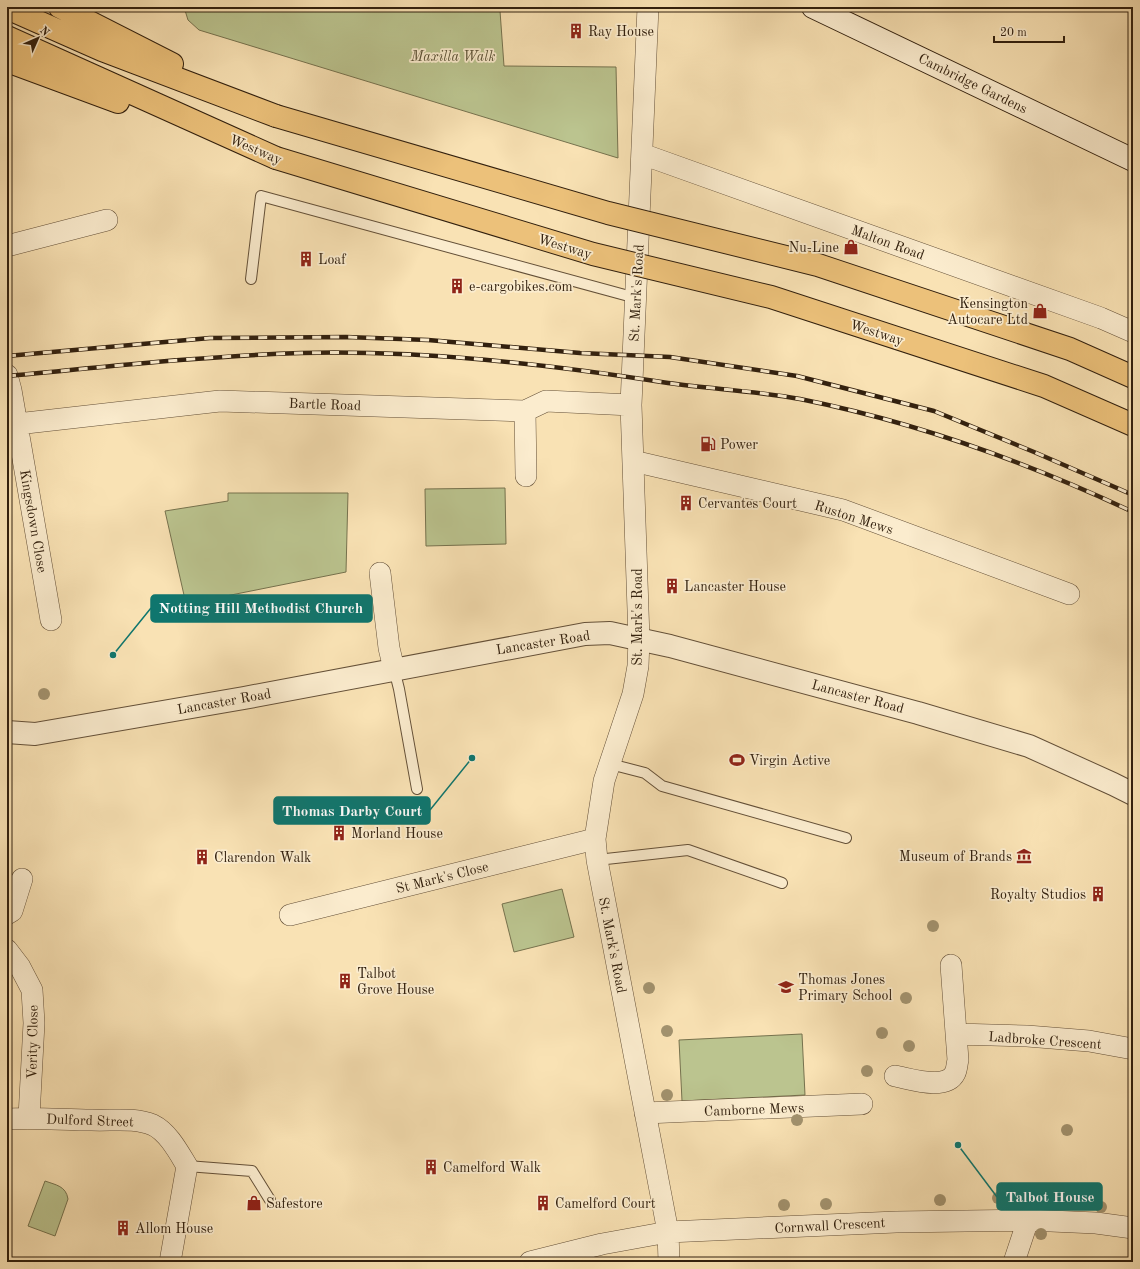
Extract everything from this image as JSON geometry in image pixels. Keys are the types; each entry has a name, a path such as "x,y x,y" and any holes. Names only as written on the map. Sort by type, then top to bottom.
{"highway":[{"path":"60,7 276,116"},
{"path":"7,8 102,50 276,116 608,213 818,265 1070,349 1133,377"},
{"name":"Westway","path":"7,37 276,158 593,254 771,297 1044,386 1133,425"},
{"path":"7,62 276,158"}],"street":[{"name":"St. Mark's Road","path":"648,7 631,405 640,639 638,666 633,694 604,781 595,839 668,1232 668,1262"},
{"name":"Cambridge Gardens","path":"813,7 1133,160"},
{"name":"Malton Road","path":"642,154 1101,318 1133,332"},
{"path":"7,246 107,220"},
{"name":"Kingsdown Close","path":"7,375 11,390 51,620"},
{"name":"Bartle Road","path":"17,424 220,401 525,411 546,401 631,405"},
{"path":"525,411 526,476"},
{"name":"Ruston Mews","path":"633,461 843,510 1069,594"},
{"path":"380,573 389,648 394,669"},
{"name":"Lancaster Road","path":"7,732 35,734 244,698 585,634 610,633 670,646 918,712 1029,746 1133,794"},
{"name":"St Mark's Close","path":"290,915 595,839"},
{"path":"7,914 12,911 22,879"},
{"name":"Verity Close","path":"7,950 20,967 32,990 34,1023 29,1117"},
{"path":"895,1076 936,1083 946,1081 956,1072 958,1060 950,965"},
{"name":"Ladbroke Crescent","path":"956,1034 1027,1036 1089,1041 1133,1049"},
{"name":"Camborne Mews","path":"645,1113 862,1104"},
{"name":"Dulford Street","path":"7,1119 29,1117 91,1120 134,1120 153,1125 170,1139 187,1166"},
{"path":"170,1262 187,1166"},
{"path":"1014,1262 1028,1220"},
{"name":"Cornwall Crescent","path":"530,1262 602,1244 668,1232 896,1222 1028,1220 1096,1223 1133,1228"}],"lane":[{"path":"251,279 261,196 636,298"},
{"path":"394,669 417,789"},
{"path":"610,764 645,773 662,786 846,838"},
{"path":"598,860 688,850 782,883"},
{"path":"187,1166 252,1171 270,1200"}],"green space":[{"name":"Maxilla Walk","path":"184,7 490,7 500,11 504,66 616,67 618,158 199,30 188,20"},
{"path":"505,488 506,544 426,546 425,489"},
{"path":"228,493 348,493 346,572 186,604 165,511 228,501"},
{"path":"562,889 574,937 514,952 502,904"},
{"path":"802,1034 805,1095 682,1101 679,1040"},
{"path":"45,1181 57,1185 63,1189 68,1199 55,1236 28,1226"}],"railway":[{"path":"7,356 210,338 346,337 428,340 580,353 670,357 797,376 934,411 1133,495"},
{"path":"7,376 191,359 301,353 439,356 531,364 668,383 784,396 843,408 886,419 970,445 1052,476 1133,512"}],"place":[{"name":"Ray House","path":"576,31"},
{"name":"Nu-Line","path":"851,247"},
{"name":"Loaf","path":"306,259"},
{"name":"e-cargobikes.com","path":"457,286"},
{"name":"Kensington Autocare Ltd","path":"1040,311"},
{"name":"Power","path":"708,444"},
{"name":"Cervantes Court","path":"686,503"},
{"name":"Lancaster House","path":"672,586"},
{"name":"Notting Hill Methodist Church","path":"113,655"},
{"name":"Thomas Darby Court","path":"472,758"},
{"name":"Virgin Active","path":"737,760"},
{"name":"Morland House","path":"339,833"},
{"name":"Museum of Brands","path":"1024,856"},
{"name":"Clarendon Walk","path":"202,857"},
{"name":"Royalty Studios","path":"1098,894"},
{"name":"Talbot Grove House","path":"345,981"},
{"name":"Thomas Jones Primary School","path":"786,987"},
{"name":"Talbot House","path":"958,1145"},
{"name":"Camelford Walk","path":"431,1167"},
{"name":"Safestore","path":"254,1203"},
{"name":"Camelford Court","path":"543,1203"},
{"name":"Allom House","path":"123,1228"}]}
